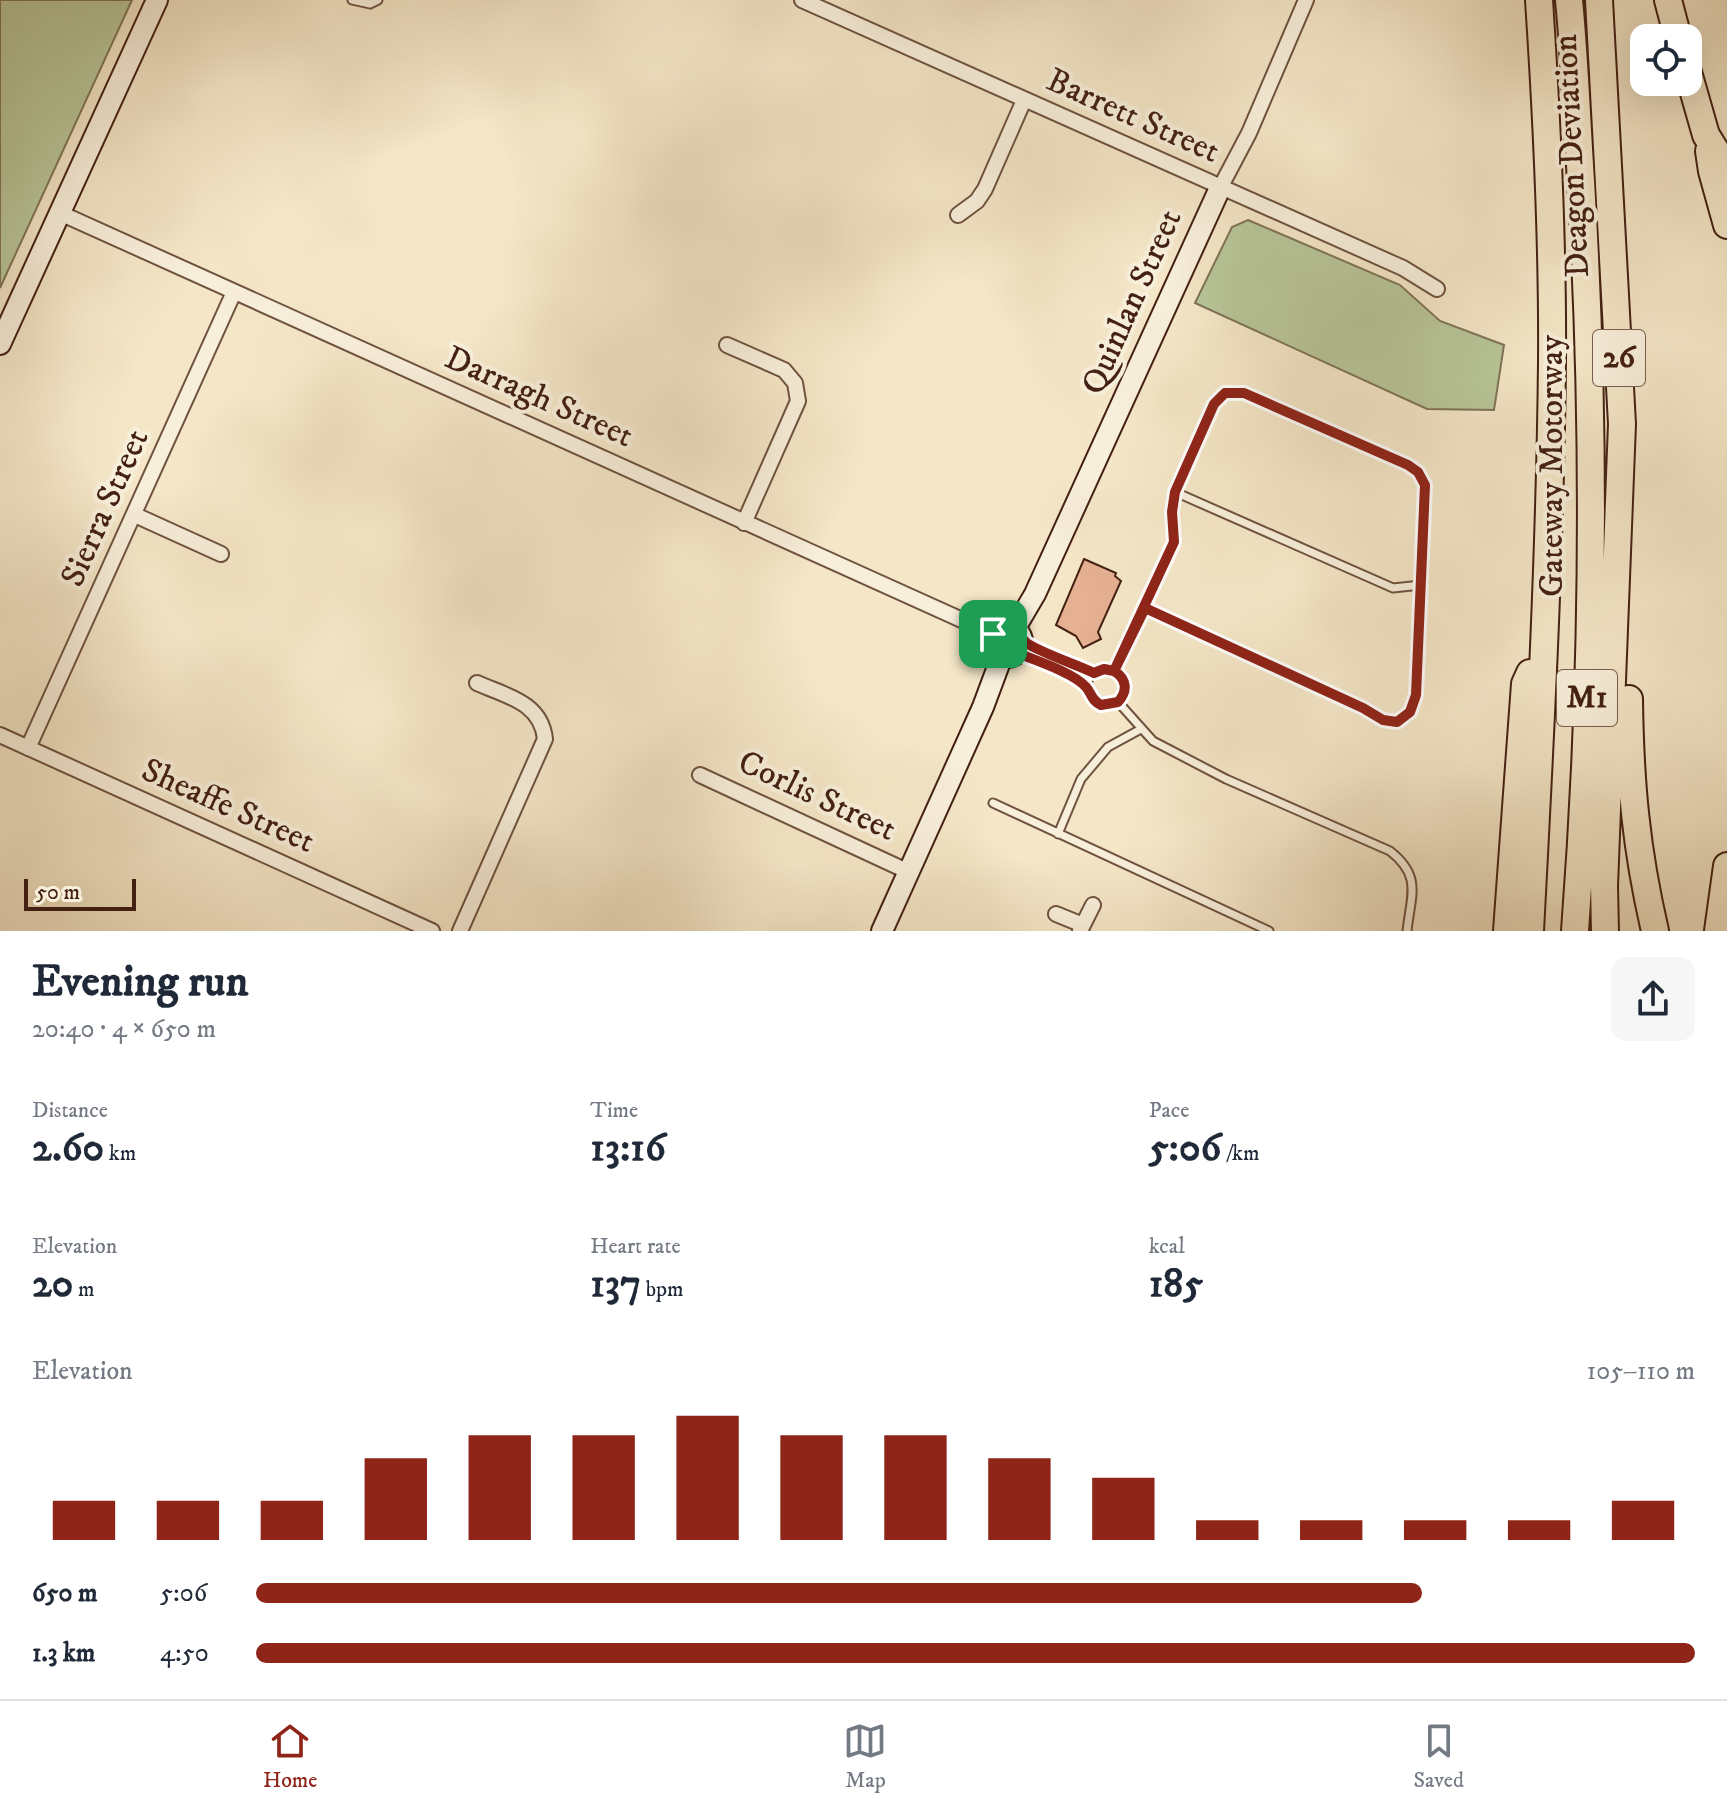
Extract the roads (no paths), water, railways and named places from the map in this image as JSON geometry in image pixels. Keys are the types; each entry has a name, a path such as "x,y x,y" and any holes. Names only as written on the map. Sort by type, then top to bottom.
{"highway":[{"name":"Gateway Motorway","path":"1530,931 1545,640 1552,362 1549,177 1539,0"},
{"name":"Gateway Motorway","path":"1569,0 1585,247 1590,388 1589,659 1575,931"},
{"name":"Deagon Deviation","path":"1599,0 1622,424 1604,886 1605,931"},
{"path":"1668,0 1674,24"},
{"path":"1695,96 1727,225"},
{"path":"1706,135 1727,169"},
{"path":"1620,479 1626,559 1635,831 1655,931"},
{"path":"1507,931 1525,684 1545,640"},
{"path":"1718,931 1727,866"}],"street":[{"path":"0,344 157,0"},
{"name":"Barrett Street","path":"802,0 1403,268 1437,289"},
{"name":"Quinlan Street","path":"882,931 1220,188 1249,133 1306,0"},
{"path":"958,215 977,201 985,189 1024,100"},
{"name":"Darragh Street","path":"60,213 993,634"},
{"name":"Sierra Street","path":"28,748 234,292"},
{"path":"727,345 784,370 791,376 798,392 793,412 744,523"},
{"path":"135,515 221,554"},
{"path":"993,634 1000,627 1014,644"},
{"path":"460,931 545,739 544,725 538,714 528,706 477,683"},
{"name":"Sheaffe Street","path":"0,735 432,931"},
{"name":"Corlis Street","path":"700,775 909,872"},
{"path":"1056,914 1081,928 1093,905"}],"lane":[{"path":"352,0 370,4 378,0"},
{"path":"1114,671 1174,542 1172,512 1175,492 1219,397 1234,391 1244,393 1408,465 1418,472 1425,485 1416,695 1410,712 1397,722 1383,720 1145,608"},
{"path":"1175,492 1393,588 1421,585"},
{"path":"1014,644 1094,673 1104,669 1114,671 1123,679 1125,692 1118,702 1107,706 1096,703 1088,688 1014,644"},
{"path":"1088,688 1094,673"},
{"path":"1118,702 1153,741 1226,779 1390,851 1405,863 1413,882 1407,931"},
{"path":"1058,834 1081,779 1108,747 1141,729"},
{"path":"993,803 1269,931"}]}
